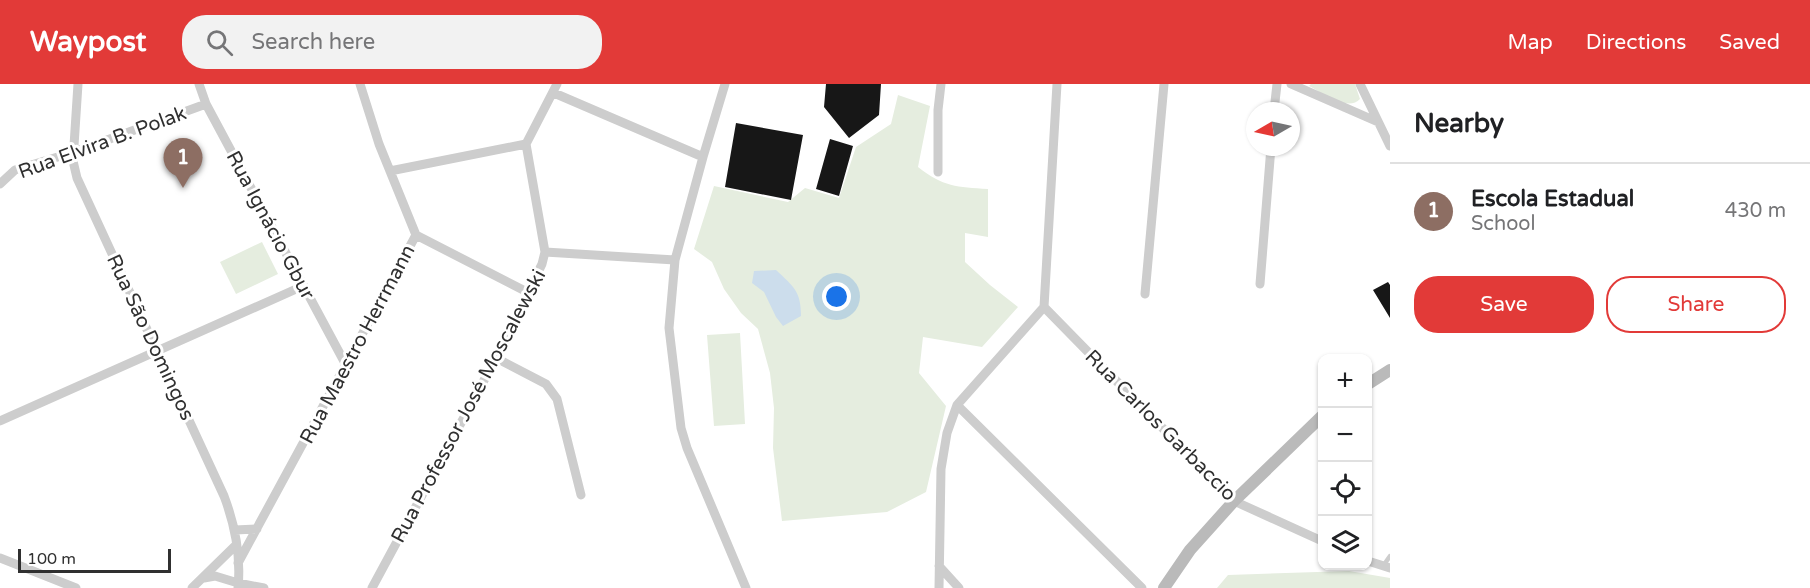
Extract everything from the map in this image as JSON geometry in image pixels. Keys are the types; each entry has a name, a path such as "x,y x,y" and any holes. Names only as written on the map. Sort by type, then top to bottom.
{"street":[{"name":"Rua São Domingos","path":"78,84 74,152 77,178 215,475 235,530 238,586"},
{"name":"Rua Ignácio Gbur","path":"199,84 206,104 346,365"},
{"name":"Rua Maestro Herrmann","path":"238,563 416,235 371,121 360,84"},
{"path":"725,84 675,260 669,328 681,428 687,448 746,588"},
{"path":"938,172 938,110 941,84"},
{"path":"939,588 941,469 947,433 957,405 1044,307 1057,84"},
{"path":"1145,294 1164,84"},
{"path":"1275,102 1277,84"},
{"path":"1292,84 1378,122"},
{"path":"1360,84 1390,146"},
{"path":"390,171 526,144 555,89 703,157"},
{"name":"Rua Elvira B. Polak","path":"0,184 15,170 74,152 206,104"},
{"name":"Rua Professor José Moscalewski","path":"372,588 496,358 542,264 545,252 526,144"},
{"path":"1260,284 1270,156"},
{"path":"416,235 529,293"},
{"path":"545,252 675,260"},
{"path":"0,421 303,286"},
{"name":"Rua Carlos Garbaccio","path":"1044,307 1233,501 1318,539"},
{"path":"496,358 546,384 557,399 581,495"},
{"path":"1372,381 1390,370"},
{"path":"957,405 1142,588"},
{"path":"1164,588 1190,550 1233,501 1318,421"},
{"path":"235,530 257,529"},
{"path":"192,588 236,545"},
{"path":"0,558 76,588"},
{"path":"1372,562 1387,567"},
{"path":"939,566 959,588"},
{"path":"204,578 215,576 238,586 264,588"}],"lane":[{"path":"1387,567 1390,556"}],"shaded area":[{"path":"1311,84 1355,84 1360,99 1349,103 1342,102 1309,86"},
{"path":"898,95 930,106 918,167 935,179 951,185 988,189 988,237 965,233 965,262 1018,307 982,347 923,337 919,373 946,406 926,492 887,512 782,521 773,448 774,408 770,373 758,329 741,313 724,289 712,262 694,249 714,186 788,202 805,188 839,198 856,147 891,124"},
{"path":"262,242 278,274 236,294 220,262"},
{"path":"740,333 745,424 714,426 707,335"},
{"path":"1349,571 1390,578 1390,588 1217,588 1228,575"}],"water":[{"path":"776,270 795,290 801,308 801,316 783,326 764,292 752,283 754,271"}],"building":[{"path":"826,84 881,84 879,115 849,138 824,107"},
{"path":"736,123 803,135 791,200 725,187"},
{"path":"830,139 853,146 839,196 816,189"},
{"path":"1388,282 1390,285 1390,318 1373,290"}],"place":[{"name":"Escola Estadual","path":"183,188"}]}
